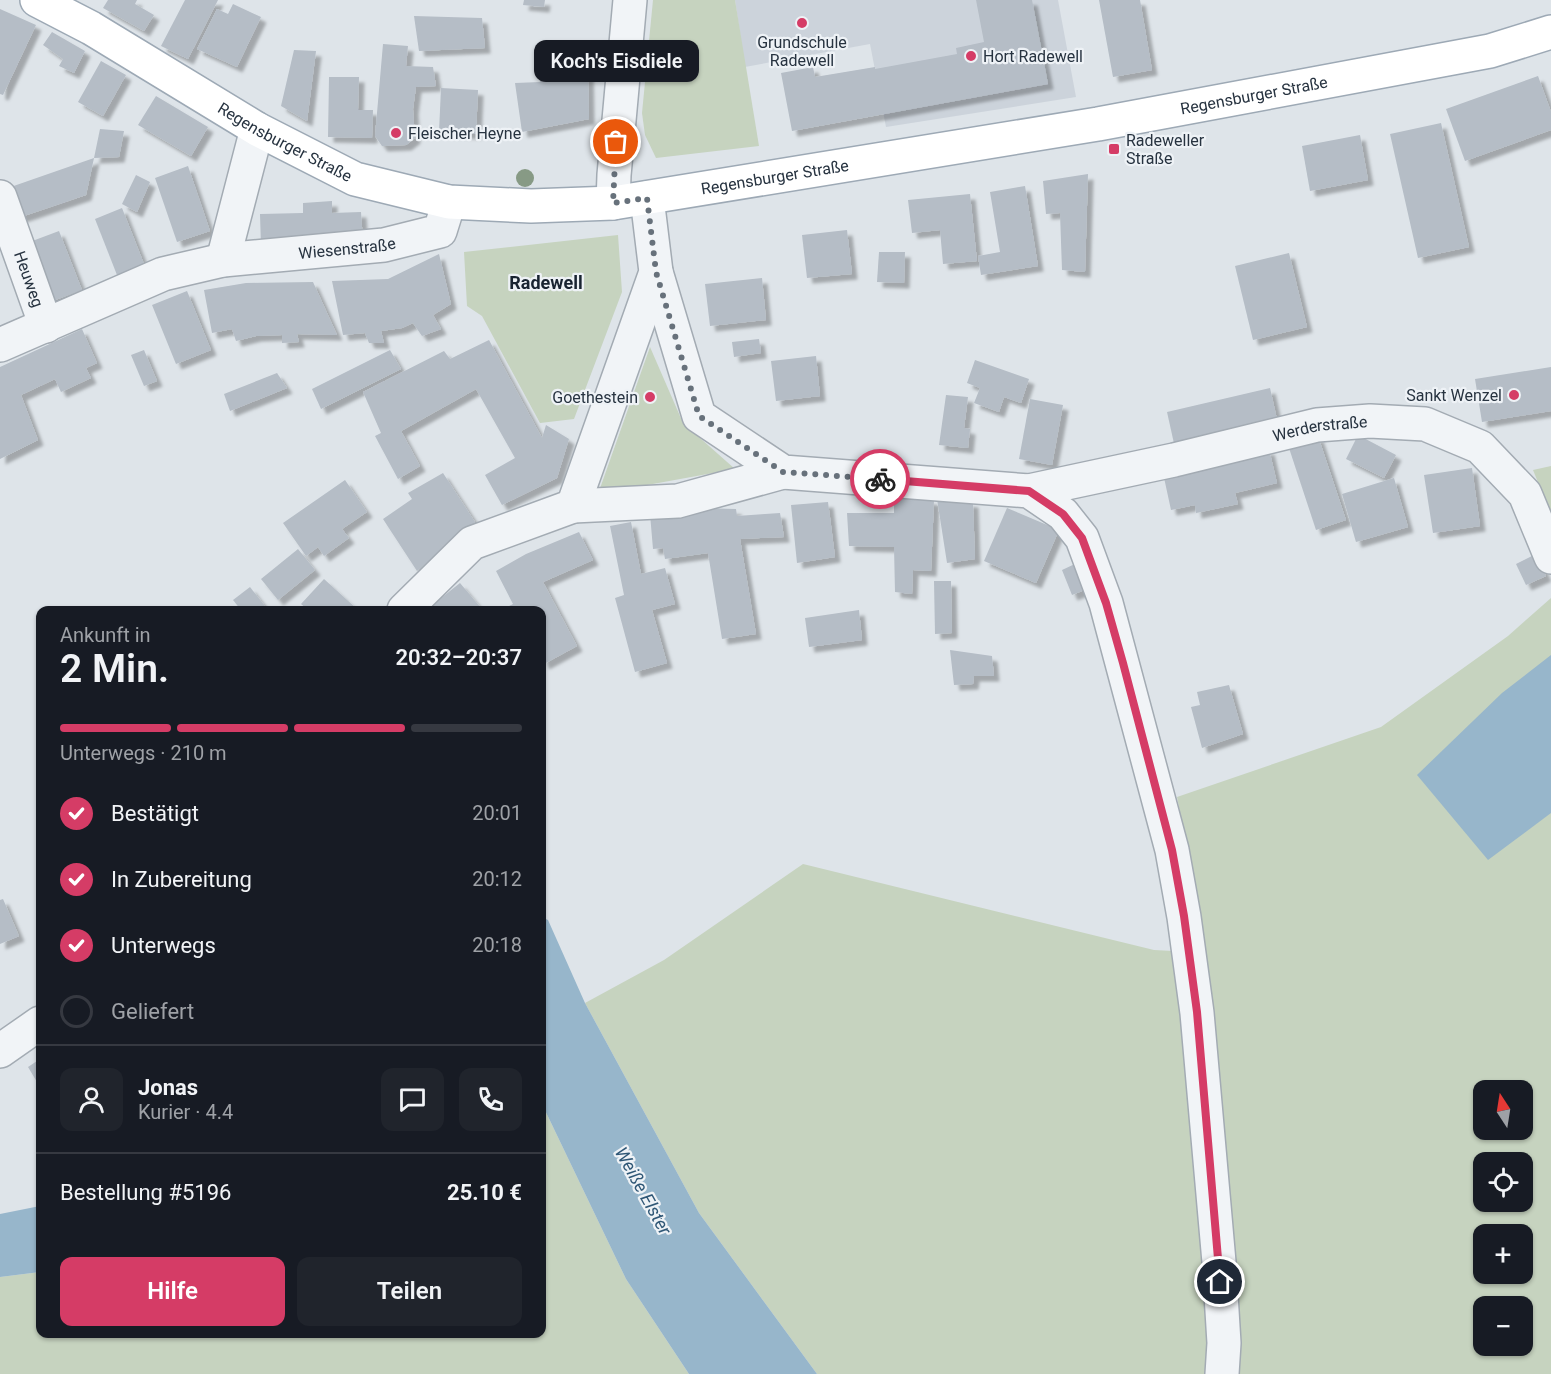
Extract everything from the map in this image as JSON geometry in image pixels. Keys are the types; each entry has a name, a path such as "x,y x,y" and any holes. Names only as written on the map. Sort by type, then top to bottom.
{"main road":[{"name":"Regensburger Straße","path":"37,0 91,28 258,129 355,179 449,202 531,206 613,203 1086,126 1490,51 1551,32"}],"street":[{"path":"613,203 630,0"},
{"path":"223,260 258,129"},
{"name":"Heuweg","path":"0,197 46,326"},
{"path":"647,198 656,272 699,416 783,472"},
{"name":"Wiesenstraße","path":"0,345 163,273 223,260 384,245 440,231 449,202"},
{"path":"573,506 656,272"},
{"name":"Werderstraße","path":"1029,491 1174,460 1317,425 1370,421 1425,424 1480,447 1525,494 1551,556"},
{"path":"408,606 472,543 573,506 678,501 783,472 1029,491 1063,514 1082,538 1106,603 1172,850 1197,1012 1219,1262 1223,1358"},
{"path":"0,1051 36,1026"}],"shaded area":[{"name":"Hort Radewell","path":"735,0 1058,0 1076,97 886,127 870,44 745,67"}],"green space":[{"path":"653,0 735,0 759,146 656,158 645,135 642,113"},
{"path":"618,235 622,292 574,419 540,423 482,316 467,306 464,252"},
{"path":"650,347 683,423 735,469 598,494"},
{"path":"1551,466 1551,514 1533,470"},
{"path":"1551,598 1551,1374 817,1374 699,1213 585,1003 664,960 803,864 1154,950 1173,951 1203,930 1177,797 1381,727 1508,636"},
{"path":"546,1112 626,1279 689,1374 0,1374 0,1277 36,1272 36,1338 546,1338"}],"water":[{"path":"1551,655 1551,813 1488,860 1417,775 1502,693"},
{"name":"Weiße Elster","path":"546,919 585,1003 699,1213 817,1374 689,1374 626,1279 546,1112"},
{"path":"36,1207 36,1272 0,1277 0,1214"}],"building":[{"path":"108,0 137,0 135,4 154,15 144,31 103,8"},
{"path":"185,0 218,0 188,59 161,46"},
{"path":"524,0 545,0 544,7 523,5"},
{"path":"976,0 1032,0 1048,84 792,131 781,73 813,67 815,77 957,54 956,48 984,42"},
{"path":"1099,0 1140,0 1152,70 1113,77"},
{"path":"233,4 261,17 237,67 197,49 217,9 228,14"},
{"path":"0,9 36,25 3,95 0,94"},
{"path":"414,16 482,18 485,48 419,51"},
{"path":"52,32 85,51 74,73 59,66 63,59 43,45"},
{"path":"383,44 408,46 406,66 433,67 436,86 416,87 413,109 415,138 406,145 382,146 375,136"},
{"path":"294,50 316,51 307,121 281,106"},
{"path":"588,58 589,119 522,132 515,83 540,82 536,60"},
{"path":"101,61 126,75 103,116 78,102"},
{"path":"1538,76 1551,112 1551,130 1465,161 1446,109"},
{"path":"329,77 359,77 358,110 373,110 372,138 328,137"},
{"path":"441,88 478,90 476,134 439,132"},
{"path":"156,96 208,127 191,156 138,125"},
{"path":"1441,123 1469,247 1418,258 1390,134"},
{"path":"100,129 124,131 119,157 94,158"},
{"path":"1360,135 1368,180 1310,191 1302,146"},
{"path":"94,158 86,195 15,219 5,189"},
{"path":"188,166 210,231 177,242 155,178"},
{"path":"1088,174 1085,272 1062,270 1060,213 1046,214 1043,181"},
{"path":"136,175 150,182 137,212 122,204"},
{"path":"1025,186 1038,266 981,275 978,256 1000,252 990,192"},
{"path":"970,194 977,261 943,264 940,230 912,233 908,200"},
{"path":"332,201 332,213 361,212 363,241 261,246 260,214 303,213 303,203"},
{"path":"122,208 144,264 117,275 95,219"},
{"path":"847,230 852,274 807,278 802,235"},
{"path":"59,231 82,290 50,302 27,243"},
{"path":"879,252 905,252 904,283 877,282"},
{"path":"1289,253 1307,327 1253,340 1235,266"},
{"path":"439,254 451,304 433,315 441,329 422,336 413,323 402,328 381,331 384,343 369,343 365,333 343,335 332,281 388,279"},
{"path":"762,278 766,320 710,326 705,284"},
{"path":"313,282 337,335 297,334 299,342 282,343 282,335 256,336 236,341 232,329 212,333 204,290 246,283"},
{"path":"187,291 211,350 176,364 152,305"},
{"path":"82,329 97,363 86,368 91,378 61,392 55,379 21,395 38,440 0,459 0,367"},
{"path":"759,339 761,353 734,357 732,342"},
{"path":"489,340 542,438 546,425 569,439 557,478 502,505 485,475 515,458 476,389 401,431 420,466 398,479 375,436 381,433 363,392 444,351 450,359"},
{"path":"144,350 157,381 144,386 131,355"},
{"path":"390,350 401,369 321,409 312,389"},
{"path":"816,356 820,396 776,401 771,361"},
{"path":"975,360 1029,379 1021,403 1004,397 999,412 974,403 980,388 967,383"},
{"name":"Sankt Wenzel","path":"1551,367 1551,411 1482,422 1475,379"},
{"path":"277,373 287,388 230,411 224,394"},
{"path":"1270,388 1278,424 1175,448 1167,412"},
{"path":"946,395 968,397 964,428 970,429 968,448 939,445"},
{"path":"1030,399 1063,405 1052,465 1019,459"},
{"path":"1358,435 1396,455 1384,478 1346,459"},
{"path":"1318,436 1346,520 1316,530 1288,445"},
{"path":"1269,449 1277,483 1235,493 1238,504 1196,513 1195,505 1171,510 1163,473"},
{"path":"1472,468 1480,526 1433,533 1424,475"},
{"path":"443,473 475,522 443,546 439,541 444,548 417,571 383,519 412,499 408,493"},
{"path":"1394,478 1408,527 1356,542 1342,494"},
{"path":"345,480 367,512 342,529 349,538 324,556 318,547 306,556 283,523"},
{"path":"894,495 934,500 931,571 913,570 912,594 895,592 894,547 849,546 847,513 894,513"},
{"path":"937,499 973,502 975,559 947,563"},
{"path":"828,502 835,557 797,563 791,505"},
{"path":"700,508 736,509 737,516 780,513 784,537 740,539 756,634 722,639 708,553 665,559 663,548 653,549 650,514"},
{"path":"1007,508 1059,530 1036,583 984,561"},
{"path":"631,522 641,574 665,568 675,604 652,610 667,663 635,672 615,598 624,595 610,526"},
{"path":"579,532 593,560 543,582 577,646 546,663 546,606 509,606 513,604 496,571 526,554"},
{"path":"298,549 315,570 278,600 261,579"},
{"path":"1536,554 1546,576 1526,585 1516,564"},
{"path":"1077,563 1087,589 1072,595 1062,570"},
{"path":"324,579 354,606 303,606 301,604"},
{"path":"934,581 951,581 952,633 935,634"},
{"path":"460,583 479,606 431,606"},
{"path":"250,587 265,606 238,606 233,600"},
{"path":"859,610 862,640 809,647 805,618"},
{"path":"950,650 992,656 994,676 974,676 973,684 954,685"},
{"path":"1229,685 1243,734 1202,748 1191,707 1200,705 1197,692"},
{"path":"3,899 19,936 0,944 0,900"},
{"path":"36,1062 36,1080 28,1067"}],"way so far":[{"path":"616,142 613,203 647,198 656,272 699,416 783,472 880,479"}],"place":[{"name":"Grundschule Radewell","path":"802,23"},
{"name":"Hort Radewell","path":"971,56"},
{"name":"Fleischer Heyne","path":"396,133"},
{"name":"Koch's Eisdiele","path":"616,142"},
{"name":"Radeweller Straße","path":"1114,149"},
{"name":"Sankt Wenzel","path":"1514,395"},
{"name":"Goethestein","path":"650,397"}],"district":[{"name":"Radewell","path":"546,283"}],"route":[{"path":"880,479 1029,491 1063,514 1082,538 1106,603 1172,850 1197,1012 1220,1282"}]}
